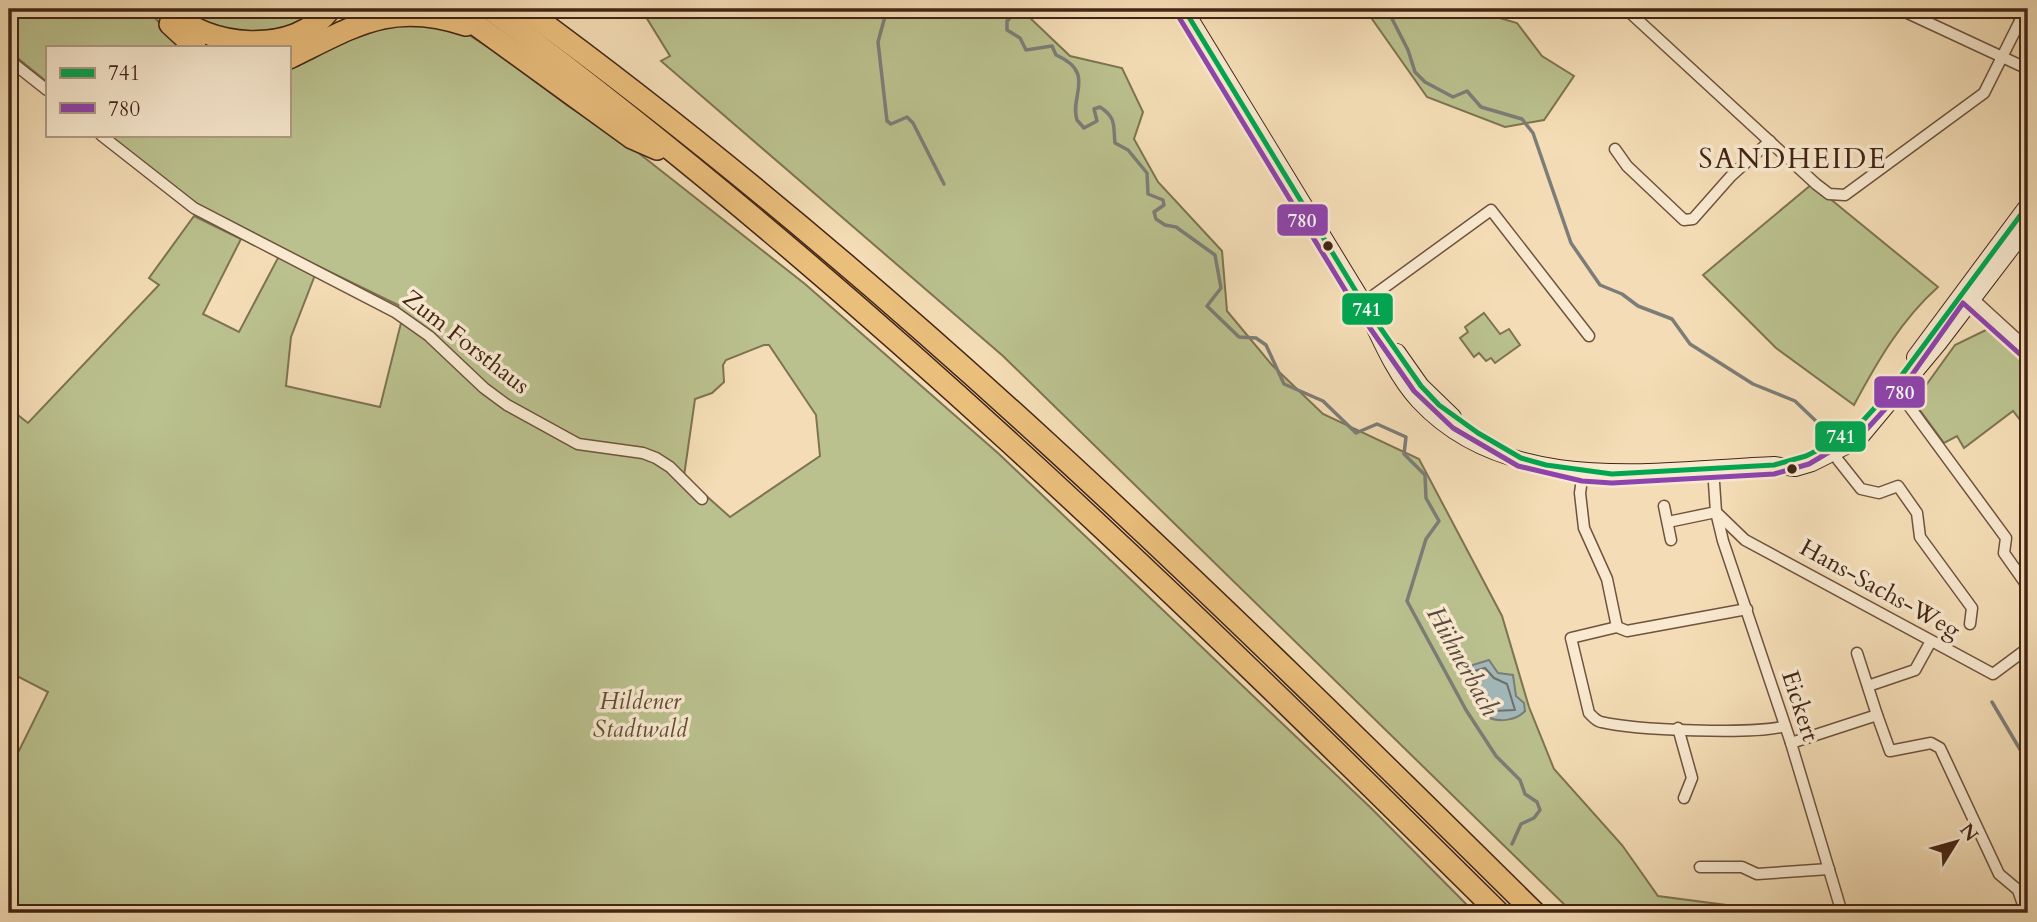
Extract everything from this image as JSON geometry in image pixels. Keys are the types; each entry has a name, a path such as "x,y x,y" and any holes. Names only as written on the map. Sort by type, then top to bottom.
{"highway":[{"path":"158,9 194,46"},
{"path":"169,9 188,26 210,36 252,41 309,29 330,9"},
{"path":"453,9 632,138 684,162"},
{"path":"490,9 684,162 906,349 1074,499 1499,913"},
{"path":"524,9 604,69 810,235 1016,415 1247,631 1535,913"},
{"path":"549,9 604,69"},
{"path":"290,58 373,17 391,12 411,10 430,13 491,35"}],"street":[{"path":"1184,9 1363,303 1404,381 1417,399 1469,438 1521,458 1583,472 1612,474 1774,465 1796,468 1852,443 1968,294 2028,205"},
{"path":"1626,9 1815,184 1829,194 1845,195 1984,93 2021,19 2013,9"},
{"path":"1899,9 2028,69"},
{"path":"9,60 46,89"},
{"name":"Zum Forsthaus","path":"101,136 194,208 395,312 429,336 484,388 507,405 578,444 643,453 656,458 670,467 702,499"},
{"path":"1615,149 1627,166 1684,220 1693,219 1731,176 1770,141"},
{"path":"1363,303 1491,210 1589,337"},
{"path":"1968,294 2028,226"},
{"path":"1968,294 2028,349"},
{"path":"1894,392 2006,538 2004,553 2028,587"},
{"path":"1838,460 1861,489 1879,493 1898,486 1917,513 1920,537 1972,608 1970,624"},
{"name":"Eickert","path":"1713,468 1716,512 1791,743 1842,913"},
{"path":"1583,472 1580,493 1584,528 1607,579 1617,627"},
{"path":"1664,506 1671,540"},
{"path":"1668,522 1716,512"},
{"name":"Hans-Sachs-Weg","path":"1716,512 1745,540 1993,674 2028,648"},
{"path":"1746,609 1627,631 1617,627 1572,638 1588,713 1598,722 1678,728 1776,729 1785,726"},
{"path":"1868,686 1915,670 1931,641"},
{"path":"1857,653 1890,751 1931,743 1940,748 1999,874 2018,890 2026,913"},
{"path":"1791,743 1877,715"},
{"path":"1678,728 1692,778 1684,798"},
{"path":"1700,867 1742,867 1757,874 1829,869"}],"green space":[{"path":"9,9 147,9 180,46 46,46 46,81 9,51"},
{"path":"177,9 320,9 283,29 227,33"},
{"path":"641,9 1027,9 1028,16 1070,56 1122,68 1143,112 1134,139 1158,182 1222,251 1227,311 1272,365 1323,414 1419,459 1502,616 1529,707 1554,769 1622,845 1658,896 1726,905 1727,913 1573,913 1003,356 661,61 670,56"},
{"path":"1365,9 1469,9 1517,23 1542,56 1574,76 1544,120 1505,127 1427,97"},
{"name":"Hildener Stadtwald","path":"409,16 449,22 631,147 805,284 999,454 1371,808 1475,913 9,913 9,771 48,692 9,672 9,408 28,423 159,285 149,278 194,216 241,239 203,314 239,332 279,256 315,275 291,337 286,386 380,407 401,323 398,305 199,208 109,136 290,136 290,66 363,31","holes":["769,345 816,415 820,456 730,517 684,476 695,399 712,393 724,382 723,365 726,360"]},
{"path":"1812,184 1938,287 1901,328 1854,405 1776,348 1703,275"},
{"path":"1484,313 1500,334 1509,329 1520,345 1495,363 1491,358 1486,361 1479,353 1474,357 1460,338 1468,332 1465,327"},
{"path":"1988,329 2028,365 2028,430 2013,411 1964,448 1957,436 1944,443 1914,402 1955,345"}],"water":[{"path":"1489,660 1498,673 1513,675 1516,696 1524,703 1525,711 1517,717 1502,720 1488,717 1463,674 1463,668"}],"waterway":[{"path":"887,9 878,42 887,121 891,124 907,117 913,123 944,184"},
{"name":"Hühnerbach","path":"1020,9 1023,15 1012,16 1007,21 1007,30 1020,38 1026,50 1052,46 1056,55 1075,69 1079,77 1075,111 1077,120 1084,128 1097,121 1094,109 1100,107 1105,111 1113,123 1115,143 1128,150 1147,173 1148,194 1163,200 1164,205 1154,212 1156,219 1165,225 1176,227 1215,255 1221,288 1207,306 1239,337 1256,338 1266,345 1284,384 1323,401 1356,433 1377,424 1406,437 1404,454 1425,475 1426,498 1439,521 1426,539 1407,601 1466,710 1496,756 1520,780 1525,794 1537,802 1540,810 1534,818 1521,824 1512,844"},
{"path":"1387,9 1408,50 1415,72 1425,82 1453,97 1467,91 1481,107 1522,119 1533,133 1571,243 1600,285 1622,294 1638,306 1672,319 1690,344 1753,384 1795,401 1819,424"},
{"path":"1992,702 2028,763"}],"transit line":[{"name":"741","path":"1184,9 1363,303 1421,386 1439,405 1478,433 1521,458 1546,465 1612,474 1774,465 1806,456 1828,445 1860,424 1890,391 2028,205"},
{"name":"780","path":"1177,14 1356,308 1414,391 1453,428 1518,466 1582,481 1612,483 1774,474 1809,464 1866,430 1897,396 1963,303 2022,356"}],"district":[{"name":"SANDHEIDE","path":"1793,159"}]}
